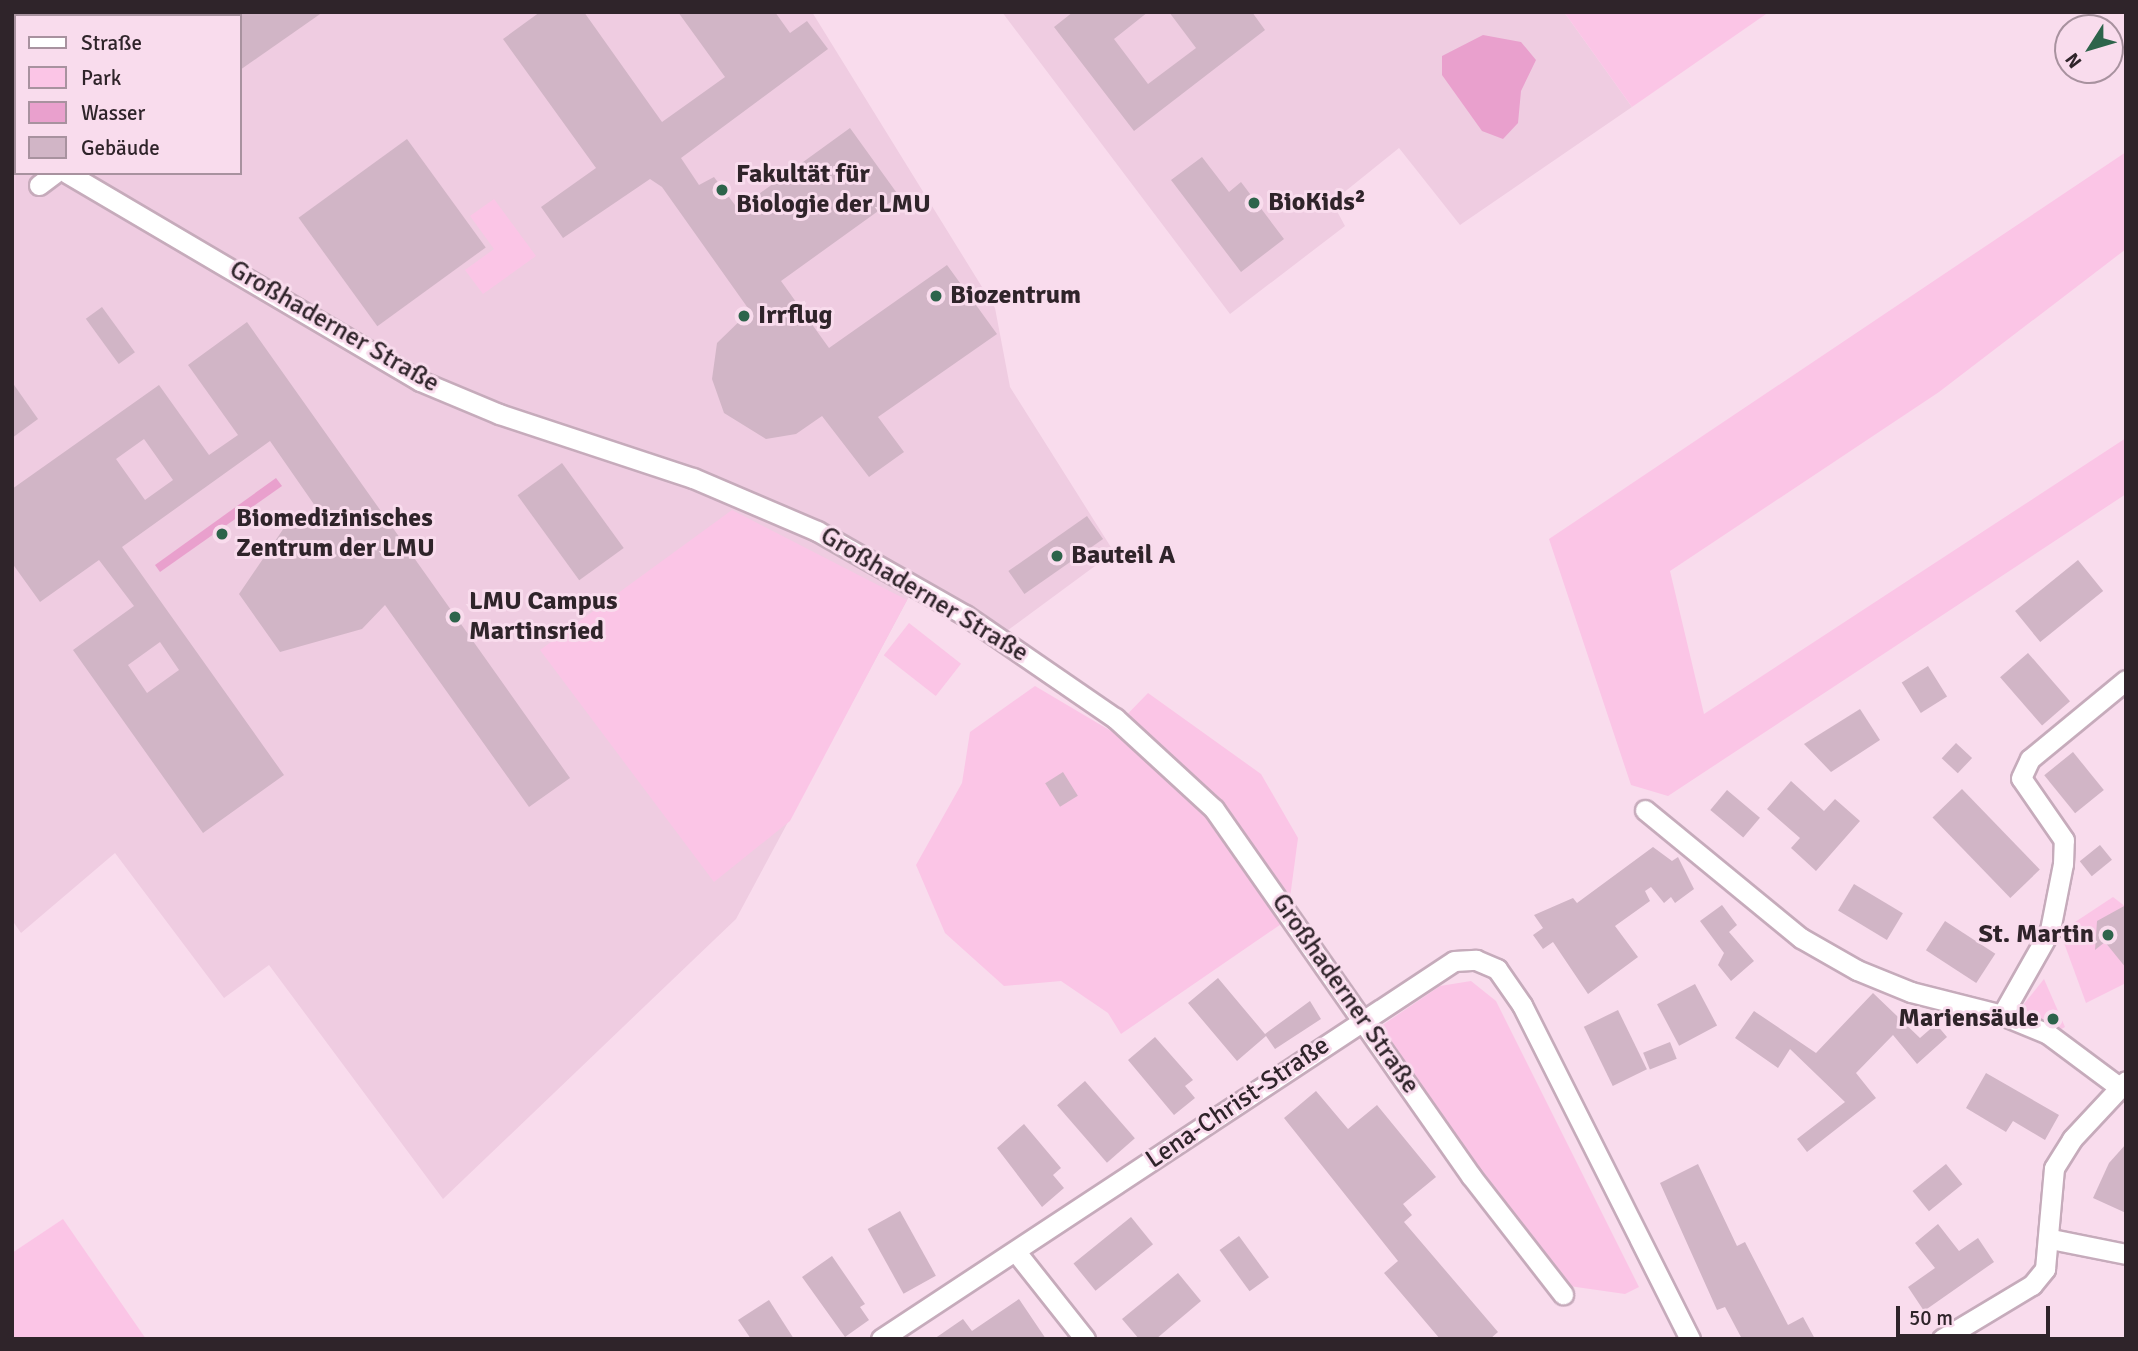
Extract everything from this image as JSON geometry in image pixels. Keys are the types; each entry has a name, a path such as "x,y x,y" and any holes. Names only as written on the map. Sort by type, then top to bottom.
{"street":[{"path":"39,185 52,175"},
{"name":"Großhaderner Straße","path":"70,175 420,381 763,506 911,582 998,636 1133,732 1214,809 1476,1183 1563,1294"},
{"path":"2002,1015 2050,930 2064,840 2021,778 2030,759 2126,680"},
{"path":"1645,810 1754,903 1857,970 1952,1005 2002,1015 2048,1034 2122,1084 2054,1168 2051,1239 2045,1269 2032,1285 1942,1339"},
{"name":"Lena-Christ-Straße","path":"881,1339 1454,961 1476,960 1497,969 1522,1005 1690,1339"},
{"path":"2051,1239 2126,1254"},
{"path":"1016,1252 1085,1339"}],"shaded area":[{"name":"LMU Campus Martinsried","path":"812,12 995,308 1010,387 1114,552 1004,633 919,578 736,919 443,1199 269,965 224,998 115,853 21,933 12,920 12,104 14,102 14,175 242,175 242,14 128,14"},
{"path":"1002,12 1564,12 1632,107 1460,225 1399,148 1332,202 1345,226 1230,314"}],"green space":[{"path":"1564,12 1769,12 1632,107"},
{"path":"2126,152 2126,249 1939,392 1670,571 1704,714 2126,438 2126,494 1668,796 1631,785 1549,539"},
{"path":"494,199 536,256 483,294 465,270 494,249 470,216"},
{"path":"732,510 907,600 790,821 714,882 540,650"},
{"path":"909,623 961,664 936,696 884,655"},
{"path":"1035,686 1111,731 1148,693 1261,774 1298,838 1287,920 1121,1034 1108,1013 1061,981 1004,986 945,933 916,865 962,783 970,732"},
{"path":"2113,897 2126,907 2126,983 2086,1003 2060,932"},
{"path":"2044,979 2065,1027 2058,1031 2019,1010"},
{"path":"1471,981 1496,1001 1639,1287 1625,1294 1569,1286 1489,1185 1381,1026 1440,986"},
{"path":"63,1219 146,1339 12,1339 12,1253"}],"water":[{"path":"1483,35 1521,42 1536,60 1521,91 1518,123 1503,139 1482,131 1442,75 1442,56"},
{"path":"276,478 282,486 160,572 155,565"}],"building":[{"path":"240,12 323,12 242,69"},
{"name":"Biozentrum","path":"540,12 584,12 662,122 725,77 678,12 775,12 790,33 807,21 828,49 681,158 699,185 714,177 738,209 850,128 899,196 781,281 829,348 947,265 997,334 878,417 904,452 869,477 822,416 796,434 766,439 724,413 712,379 717,343 750,311 662,187 650,179 563,238 541,207 596,168 503,39"},
{"path":"1073,12 1148,12 1114,39 1148,84 1196,48 1169,12 1252,12 1265,30 1134,131 1054,27"},
{"path":"407,139 486,247 377,326 299,218"},
{"path":"1202,157 1229,192 1241,182 1284,239 1241,272 1171,180"},
{"path":"102,307 135,352 119,364 86,319"},
{"path":"247,322 570,778 529,807 385,605 362,629 280,652 239,594 290,519 320,513 270,441 122,547 284,775 203,833 73,650 134,606 99,560 40,602 12,563 12,489 159,385 209,455 238,435 188,365","holes":["144,439 173,480 145,500 116,459","160,642 179,670 147,693 128,665"]},
{"path":"12,382 38,419 12,438"},
{"path":"562,463 624,548 579,580 518,495"},
{"name":"Bauteil A","path":"1087,516 1103,539 1024,594 1008,571"},
{"path":"2078,560 2103,591 2040,642 2015,611"},
{"path":"2028,653 2070,701 2042,726 2000,677"},
{"path":"1928,666 1947,697 1921,713 1902,682"},
{"path":"1860,709 1880,740 1831,772 1804,744"},
{"path":"1956,743 1972,758 1958,773 1942,758"},
{"path":"2073,752 2104,790 2075,813 2044,775"},
{"path":"1063,772 1078,796 1060,807 1045,783"},
{"path":"1791,781 1824,811 1835,799 1860,821 1816,871 1791,848 1800,838 1767,809"},
{"path":"1962,789 2040,870 2010,898 1933,817"},
{"path":"1727,790 1760,818 1743,838 1710,810"},
{"path":"2100,845 2112,860 2092,876 2080,861"},
{"path":"1653,847 1672,861 1678,857 1694,889 1675,903 1671,897 1664,903 1651,887 1645,891 1650,901 1615,926 1638,957 1588,994 1553,942 1543,949 1533,935 1543,928 1534,915 1573,898 1577,903"},
{"path":"1854,884 1903,913 1887,940 1838,911"},
{"path":"1722,905 1737,925 1729,932 1754,961 1731,981 1718,965 1724,953 1700,921"},
{"name":"St. Martin","path":"2126,905 2126,968 2105,942 2095,950 2097,921"},
{"path":"1945,921 1995,954 1976,983 1926,950"},
{"path":"1218,978 1265,1034 1310,1001 1321,1019 1275,1049 1266,1036 1237,1061 1188,1003"},
{"path":"1695,984 1717,1025 1679,1046 1657,1004"},
{"path":"1873,993 1920,1038 1936,1024 1947,1037 1917,1064 1893,1035 1856,1073 1876,1098 1807,1152 1797,1139 1845,1102 1790,1049 1778,1068 1735,1038 1754,1011 1816,1053"},
{"path":"1618,1010 1647,1069 1613,1086 1584,1027"},
{"path":"1155,1037 1193,1080 1185,1086 1195,1098 1174,1115 1128,1060"},
{"path":"1670,1042 1677,1059 1650,1070 1643,1053"},
{"path":"1986,1073 2059,1115 2045,1140 2013,1121 2006,1132 1966,1108"},
{"path":"1085,1081 1135,1138 1107,1163 1057,1105"},
{"path":"1316,1091 1348,1129 1377,1105 1436,1177 1403,1204 1412,1215 1404,1222 1498,1332 1490,1339 1440,1339 1384,1273 1398,1261 1284,1118"},
{"path":"1024,1124 1061,1168 1053,1175 1064,1188 1042,1207 997,1148"},
{"path":"2126,1144 2126,1213 2093,1198 2109,1163"},
{"path":"1698,1164 1737,1246 1745,1242 1788,1325 1803,1317 1815,1339 1742,1339 1725,1307 1717,1310 1660,1183"},
{"path":"1946,1164 1962,1184 1929,1211 1913,1191"},
{"path":"900,1211 936,1276 904,1294 868,1229"},
{"path":"1131,1217 1153,1244 1096,1291 1073,1264"},
{"path":"1938,1224 1959,1251 1978,1238 1994,1262 1924,1311 1908,1287 1935,1268 1915,1243"},
{"path":"1239,1236 1269,1277 1250,1291 1220,1250"},
{"path":"832,1256 865,1304 860,1307 869,1320 845,1337 802,1277"},
{"path":"1178,1273 1201,1301 1156,1339 1139,1339 1122,1319"},
{"path":"1019,1299 1046,1339 934,1339 963,1319 972,1331"},
{"path":"769,1300 794,1339 751,1339 738,1320"}],"place":[{"name":"Fakultät für Biologie der LMU","path":"722,190"},
{"name":"BioKids²","path":"1254,203"},
{"name":"Biozentrum","path":"936,296"},
{"name":"Irrflug","path":"744,316"},
{"name":"Biomedizinisches Zentrum der LMU","path":"222,534"},
{"name":"Bauteil A","path":"1057,556"},
{"name":"LMU Campus Martinsried","path":"455,617"},
{"name":"St. Martin","path":"2108,935"},
{"name":"Mariensäule","path":"2053,1019"}]}
